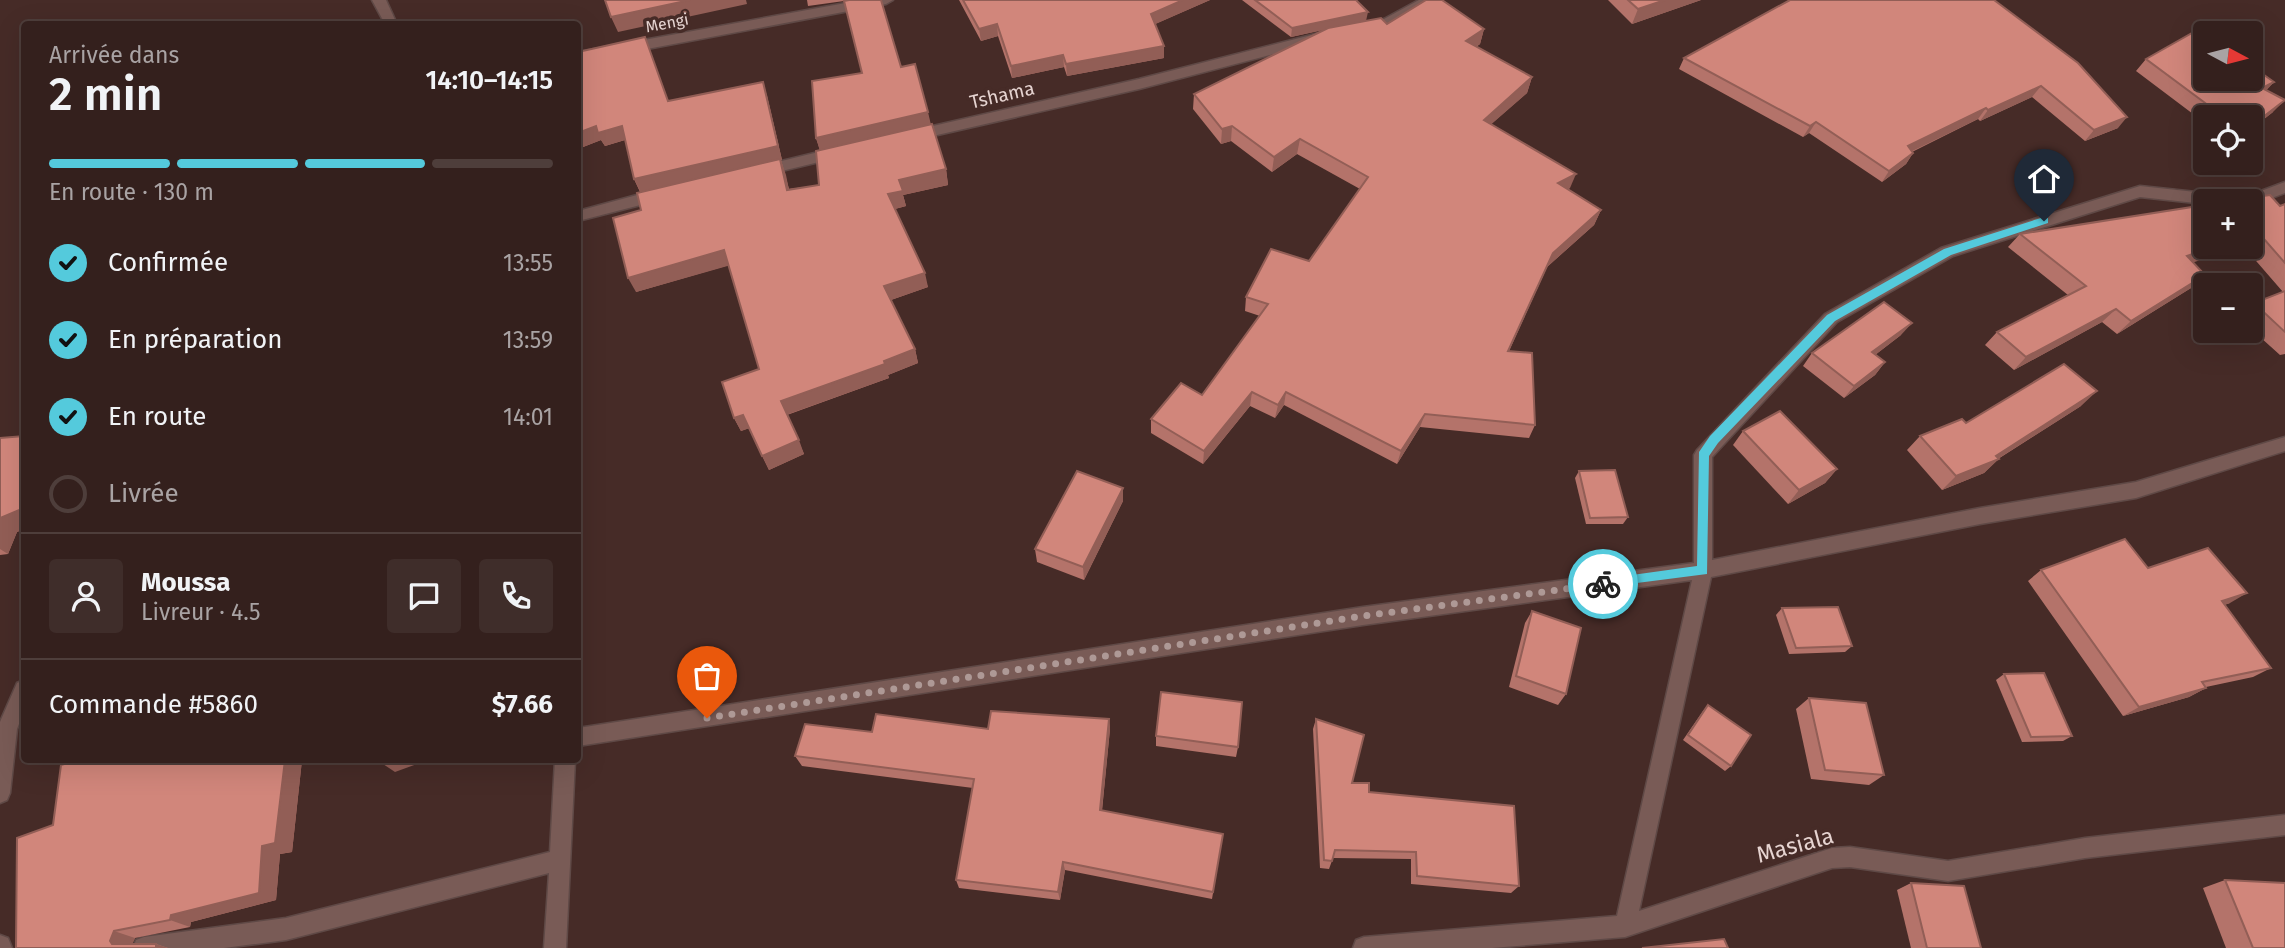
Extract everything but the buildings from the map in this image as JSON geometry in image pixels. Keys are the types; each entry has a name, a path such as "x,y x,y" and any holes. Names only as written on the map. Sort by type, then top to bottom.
{"street":[{"path":"379,0 390,21"},
{"name":"Mengi","path":"581,56 886,0"},
{"name":"Tshama","path":"891,140 1139,84 1389,22 1429,0"},
{"path":"745,175 851,150"},
{"path":"2263,196 2285,187"},
{"path":"581,215 680,190"},
{"path":"1625,926 1703,570 1703,455 1714,440 1831,318 1947,252 2140,191 2193,196"},
{"path":"581,737 1363,616 1703,570 1980,516 2136,490 2285,444"},
{"path":"0,793 7,729 21,696"},
{"path":"555,948 565,763"},
{"name":"Masiala","path":"1364,948 1625,926 1832,858 1850,857 1948,871 2085,848 2285,825"},
{"path":"144,948 286,929 558,860"}],"way so far":[{"path":"707,718 1363,616 1603,584"}],"route":[{"path":"1603,584 1703,570 1703,455 1714,440 1831,318 1947,252 2044,221"}]}
